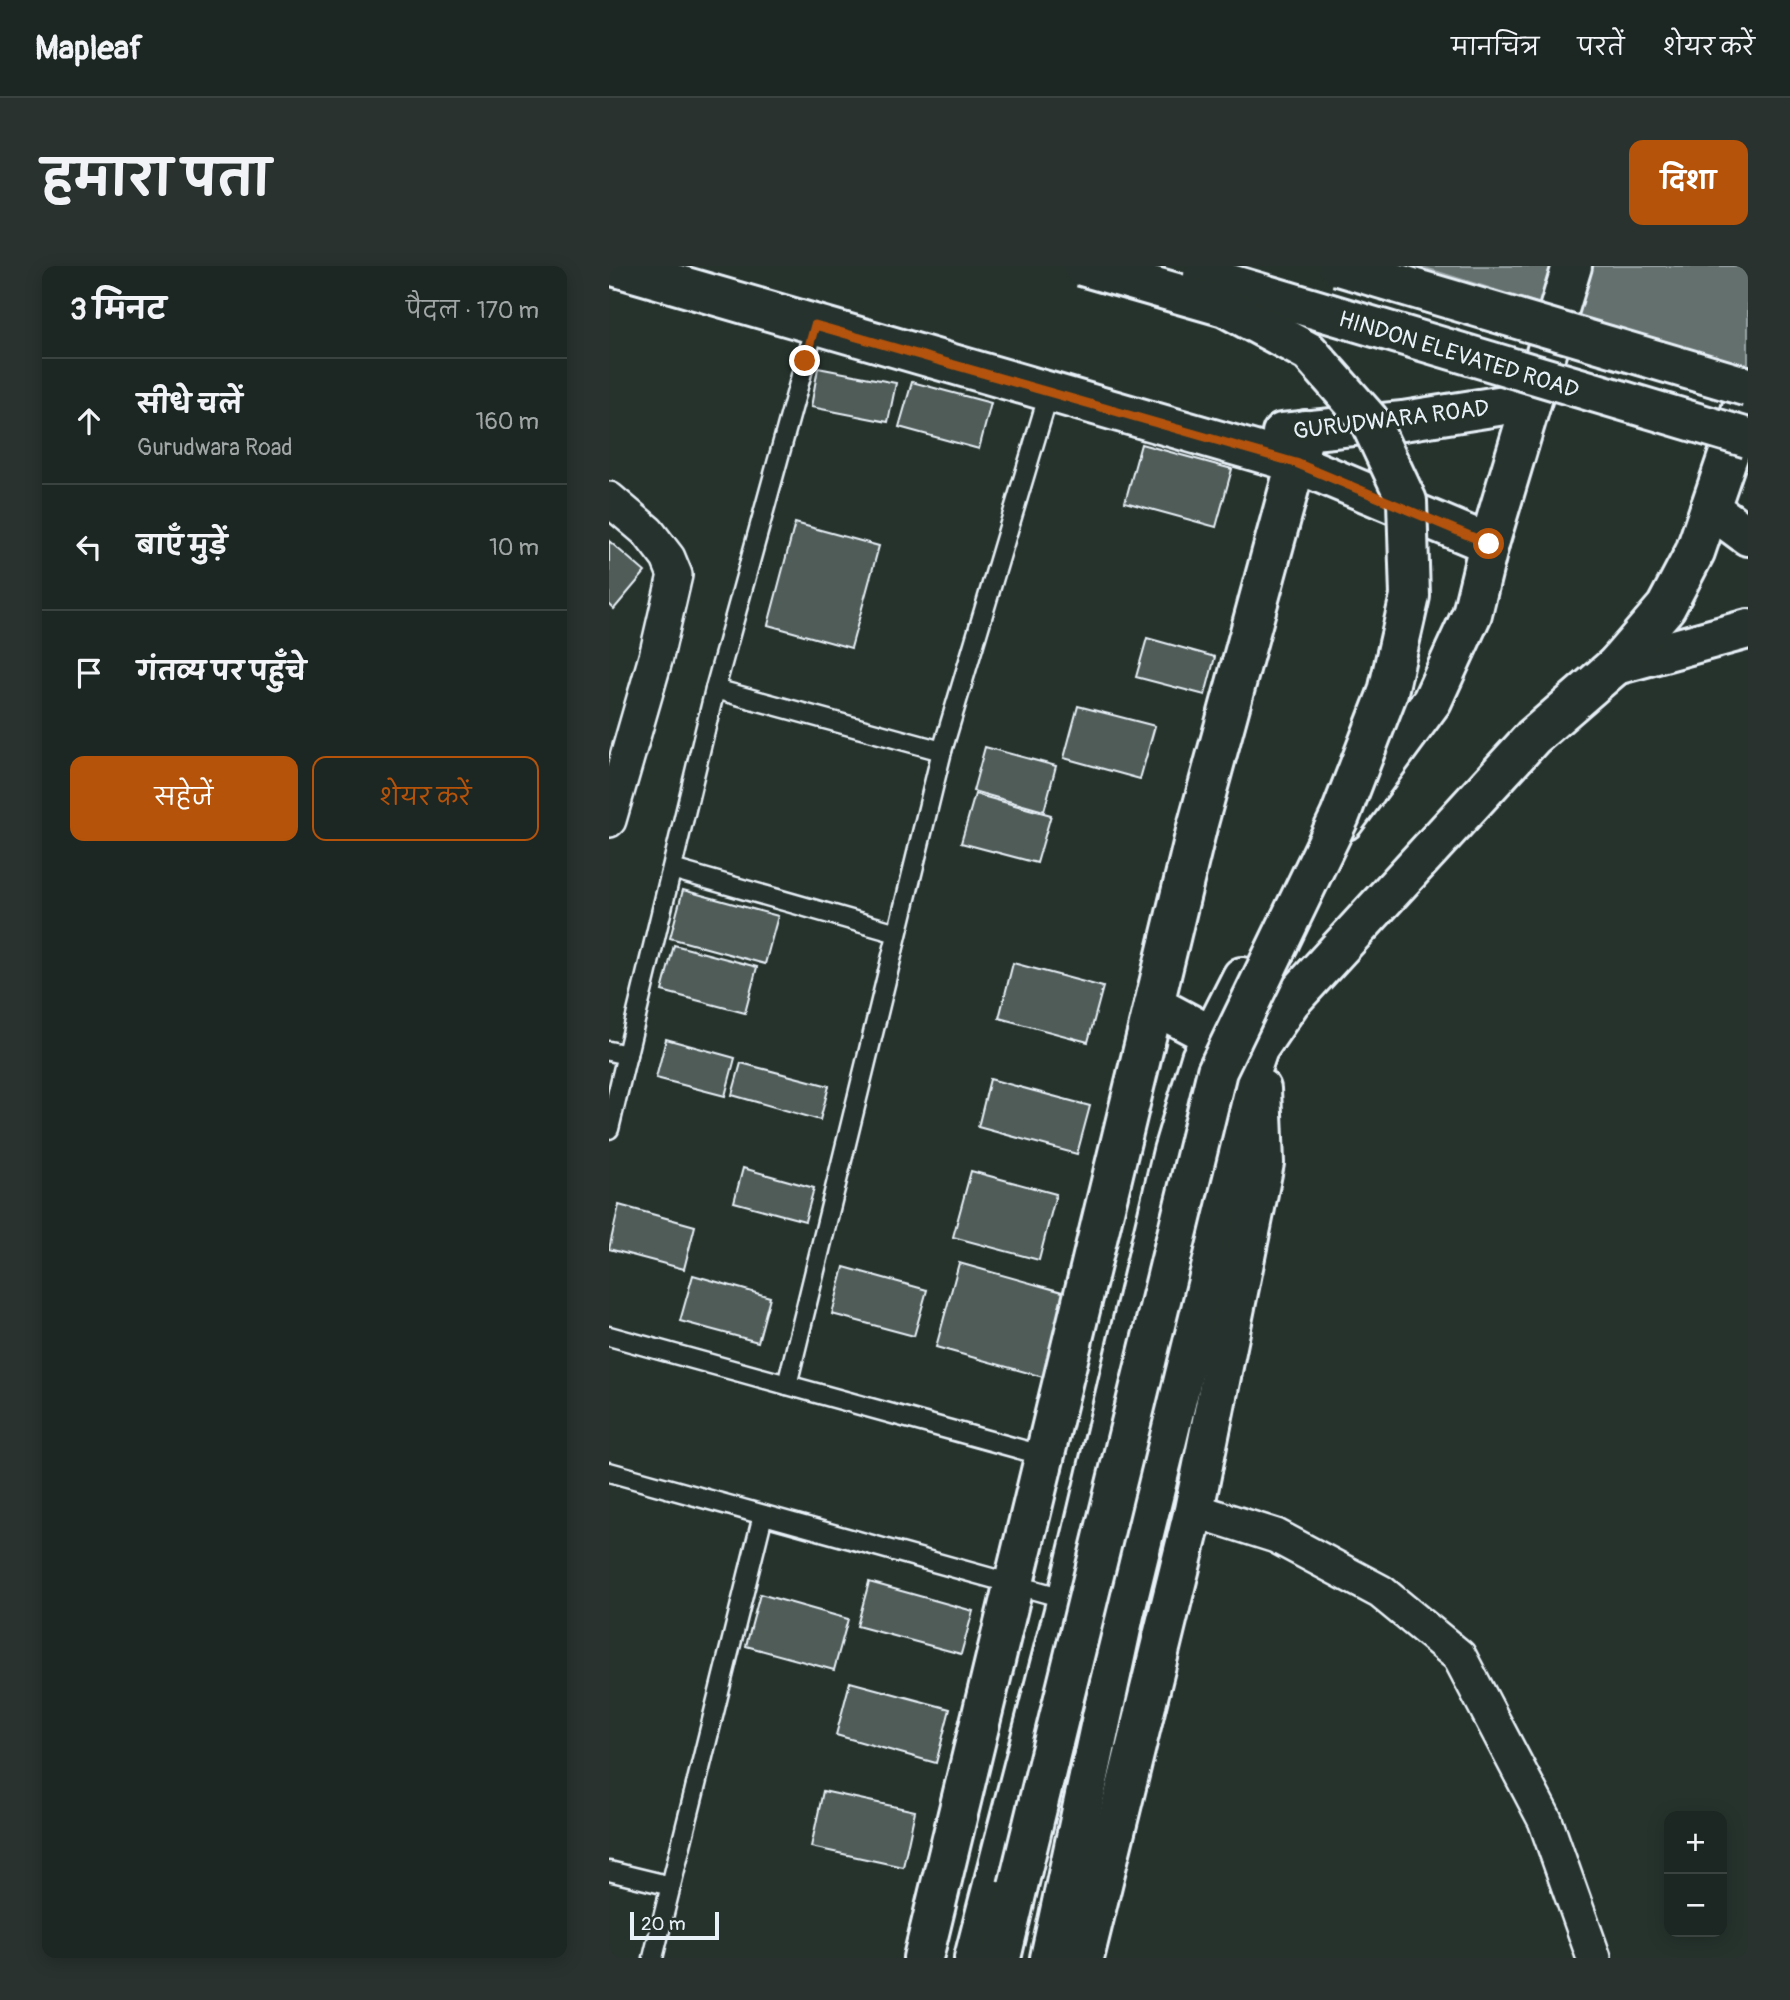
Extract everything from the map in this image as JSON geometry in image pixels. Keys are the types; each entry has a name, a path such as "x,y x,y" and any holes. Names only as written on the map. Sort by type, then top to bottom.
{"main road":[{"name":"GURUDWARA ROAD","path":"613,266 1087,404 1301,447 1489,544"},
{"path":"1001,1958 1217,1071 1340,816 1388,692 1410,596 1407,501 1369,420 1309,352 1225,307 1082,266"},
{"name":"HINDON ELEVATED ROAD","path":"1171,266 1745,408"},
{"path":"1050,1958 1123,1615 1231,1179 1245,1087 1258,1049 1290,1002 1533,737 1616,665 1666,607 1695,552 1745,408 1338,266"},
{"path":"974,1958 1067,1599 1173,1151 1201,1058 1239,982 1334,836 1432,701 1472,614 1489,544 1571,266"},
{"name":"GURUDWARA ROAD","path":"1301,447 1403,421 1534,393"},
{"path":"923,1958 1197,827 1301,447"},
{"path":"1710,508 1748,536"},
{"path":"1616,665 1748,629"},
{"path":"1239,982 1290,1002"},
{"path":"1154,1004 1212,1036"},
{"path":"1084,1958 1194,1510 1264,1163 1258,1049"}],"street":[{"path":"609,499 648,532 668,558 675,575 656,657 609,820"},
{"path":"1194,1510 1276,1536 1381,1592 1459,1656 1545,1820 1594,1958"}],"lane":[{"path":"609,1129 715,689 815,325"},
{"path":"787,1385 942,751 1049,393"},
{"path":"715,689 942,751"},
{"path":"672,869 897,933"},
{"path":"609,1051 627,1055"},
{"path":"609,1336 1045,1455"},
{"path":"609,1472 1067,1599"},
{"path":"653,1958 763,1515"},
{"path":"609,1871 671,1886"}],"shaded area":[{"path":"1419,266 1748,266 1748,369"}],"building":[{"path":"818,368 896,383 888,422 811,407"},
{"path":"912,382 991,403 979,449 899,427"},
{"path":"1141,444 1232,469 1216,527 1125,502"},
{"path":"795,523 879,546 851,648 768,625"},
{"path":"609,541 645,572 614,609 609,604"},
{"path":"1147,638 1215,657 1205,695 1136,677"},
{"path":"1078,706 1155,726 1140,779 1064,758"},
{"path":"985,747 1056,766 1044,811 973,791"},
{"path":"975,794 1051,815 1037,863 961,843"},
{"path":"683,890 778,916 765,964 670,938"},
{"path":"674,945 757,967 745,1013 662,991"},
{"path":"1013,963 1103,987 1088,1042 999,1018"},
{"path":"666,1039 735,1058 725,1096 656,1078"},
{"path":"741,1063 829,1086 820,1120 732,1095"},
{"path":"990,1079 1090,1106 1077,1154 978,1127"},
{"path":"743,1168 814,1188 805,1221 734,1202"},
{"path":"971,1171 1056,1194 1039,1260 953,1237"},
{"path":"619,1205 695,1226 684,1269 609,1249"},
{"path":"959,1263 1066,1293 1043,1377 936,1347"},
{"path":"844,1267 927,1290 914,1336 832,1314"},
{"path":"693,1275 770,1297 758,1342 680,1321"},
{"path":"869,1582 973,1611 961,1654 857,1626"},
{"path":"760,1594 848,1619 834,1670 746,1646"},
{"path":"850,1682 950,1709 936,1763 836,1735"},
{"path":"823,1791 915,1811 903,1867 811,1847"}],"route":[{"path":"805,361 815,325 1296,463 1489,544"}]}
